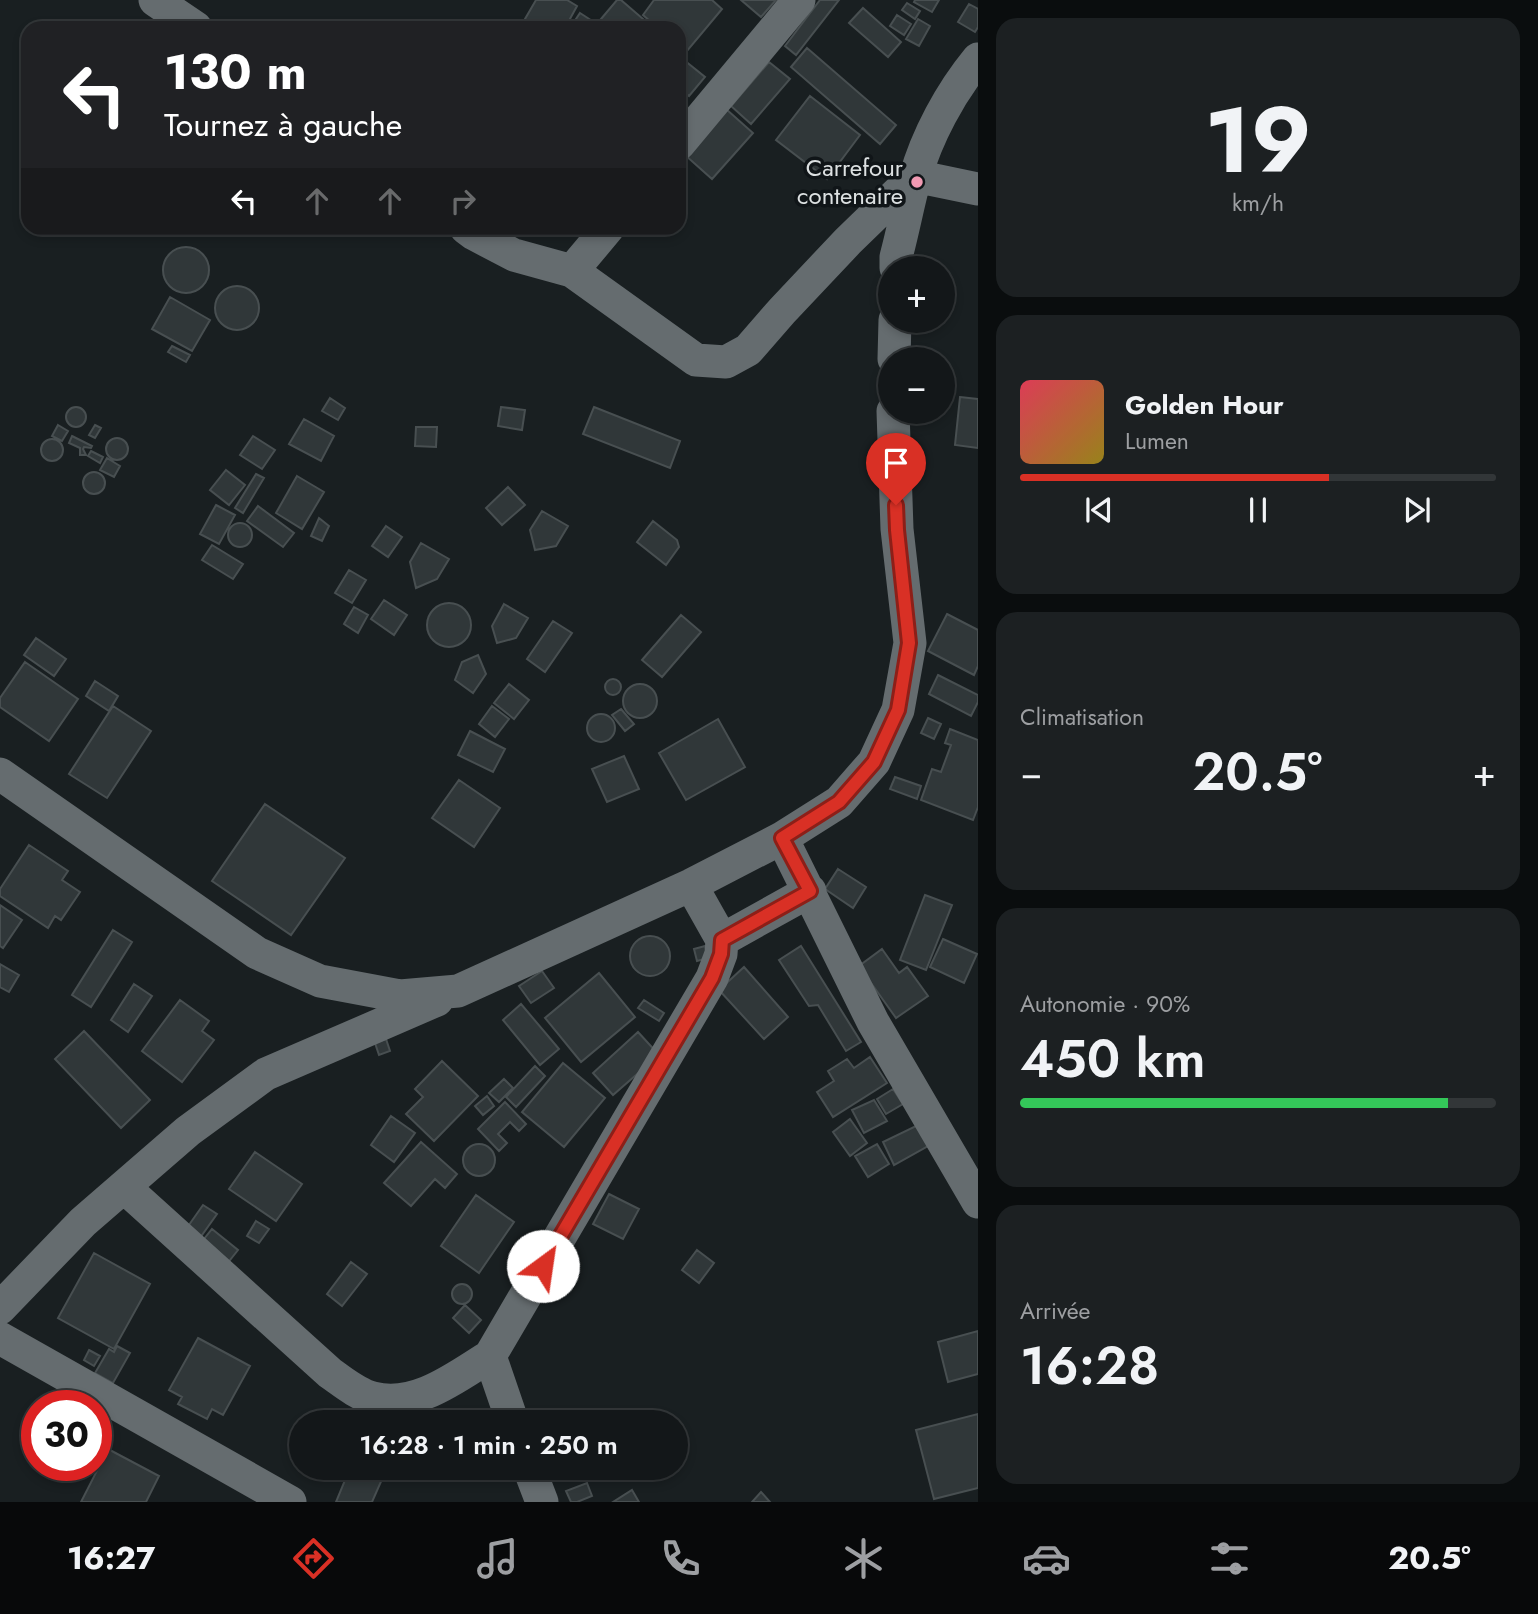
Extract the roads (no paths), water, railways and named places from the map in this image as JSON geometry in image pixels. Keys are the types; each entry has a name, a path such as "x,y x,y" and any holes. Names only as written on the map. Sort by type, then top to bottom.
{"street":[{"path":"155,0 186,21"},
{"path":"686,136 799,0"},
{"path":"896,256 915,176 930,138 959,82 978,60"},
{"path":"915,176 978,189"},
{"path":"476,235 514,255 572,271 696,360 726,362 748,350 848,241 915,176"},
{"path":"572,271 602,235"},
{"path":"0,1308 83,1222 188,1131 266,1074 458,991 691,885 782,838 839,802 874,762 898,710 909,643 897,530 893,424"},
{"path":"0,774 257,953 320,981 400,996 458,991"},
{"path":"782,838 873,1022 975,1182"},
{"path":"124,1187 330,1373 355,1390 374,1398 399,1399 434,1390 490,1356 712,978 721,954 722,940 691,885"},
{"path":"722,940 810,891"},
{"path":"0,1338 290,1502"},
{"path":"490,1356 509,1410"},
{"path":"534,1480 542,1502"}],"place":[{"name":"Carrefour contenaire","path":"917,182"}]}
